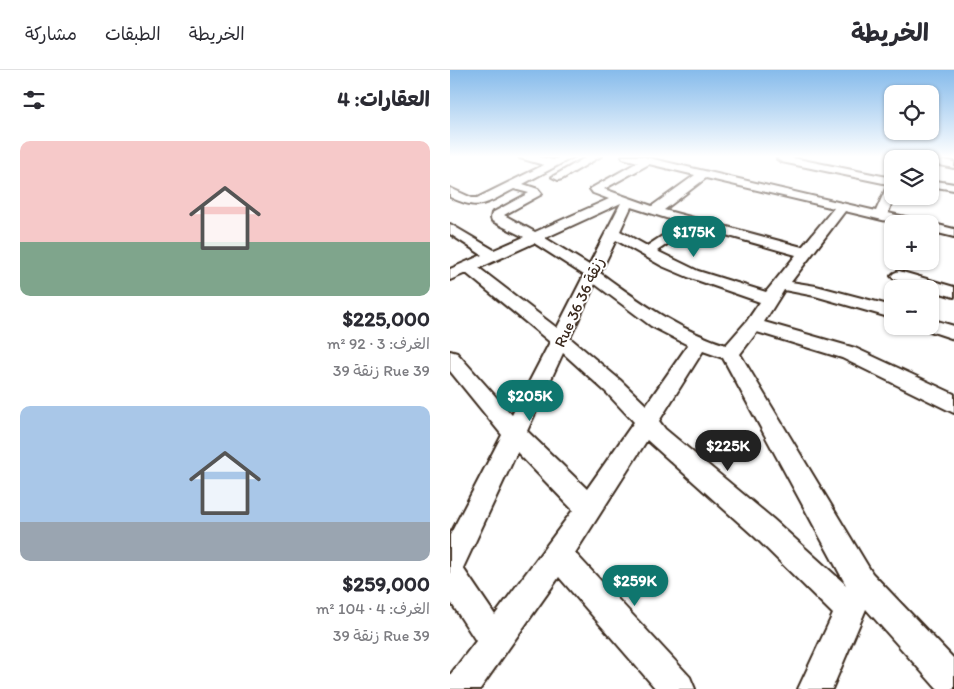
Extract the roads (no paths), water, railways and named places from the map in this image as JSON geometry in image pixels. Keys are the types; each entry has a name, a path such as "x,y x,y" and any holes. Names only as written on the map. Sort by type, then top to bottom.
{"street":[{"path":"450,192 467,202 475,202 514,185 540,186 533,197 496,216 535,237 592,274 657,322 699,343 730,353 857,597"},
{"path":"603,185 596,189 599,193 654,211 806,253"},
{"path":"654,211 689,185"},
{"path":"765,185 842,207 884,216"},
{"path":"941,185 954,187"},
{"path":"459,271 623,201"},
{"name":"Rue 36 زنقة 36","path":"450,564 514,432 561,341 612,232 623,201"},
{"path":"881,215 885,205"},
{"path":"730,353 842,207"},
{"path":"648,251 692,222"},
{"path":"450,228 493,256"},
{"path":"939,229 954,233"},
{"path":"612,232 667,263 693,274 775,292 816,292 884,310"},
{"path":"459,271 561,341 634,406 657,436 764,528 857,597 954,683"},
{"path":"899,276 954,292"},
{"path":"753,325 848,353 892,372 954,404"},
{"path":"939,328 954,333"},
{"path":"460,689 558,555 699,343"},
{"path":"450,358 514,432 588,508"},
{"path":"558,555 678,689"},
{"path":"450,575 495,642"},
{"path":"814,689 857,597"}]}
